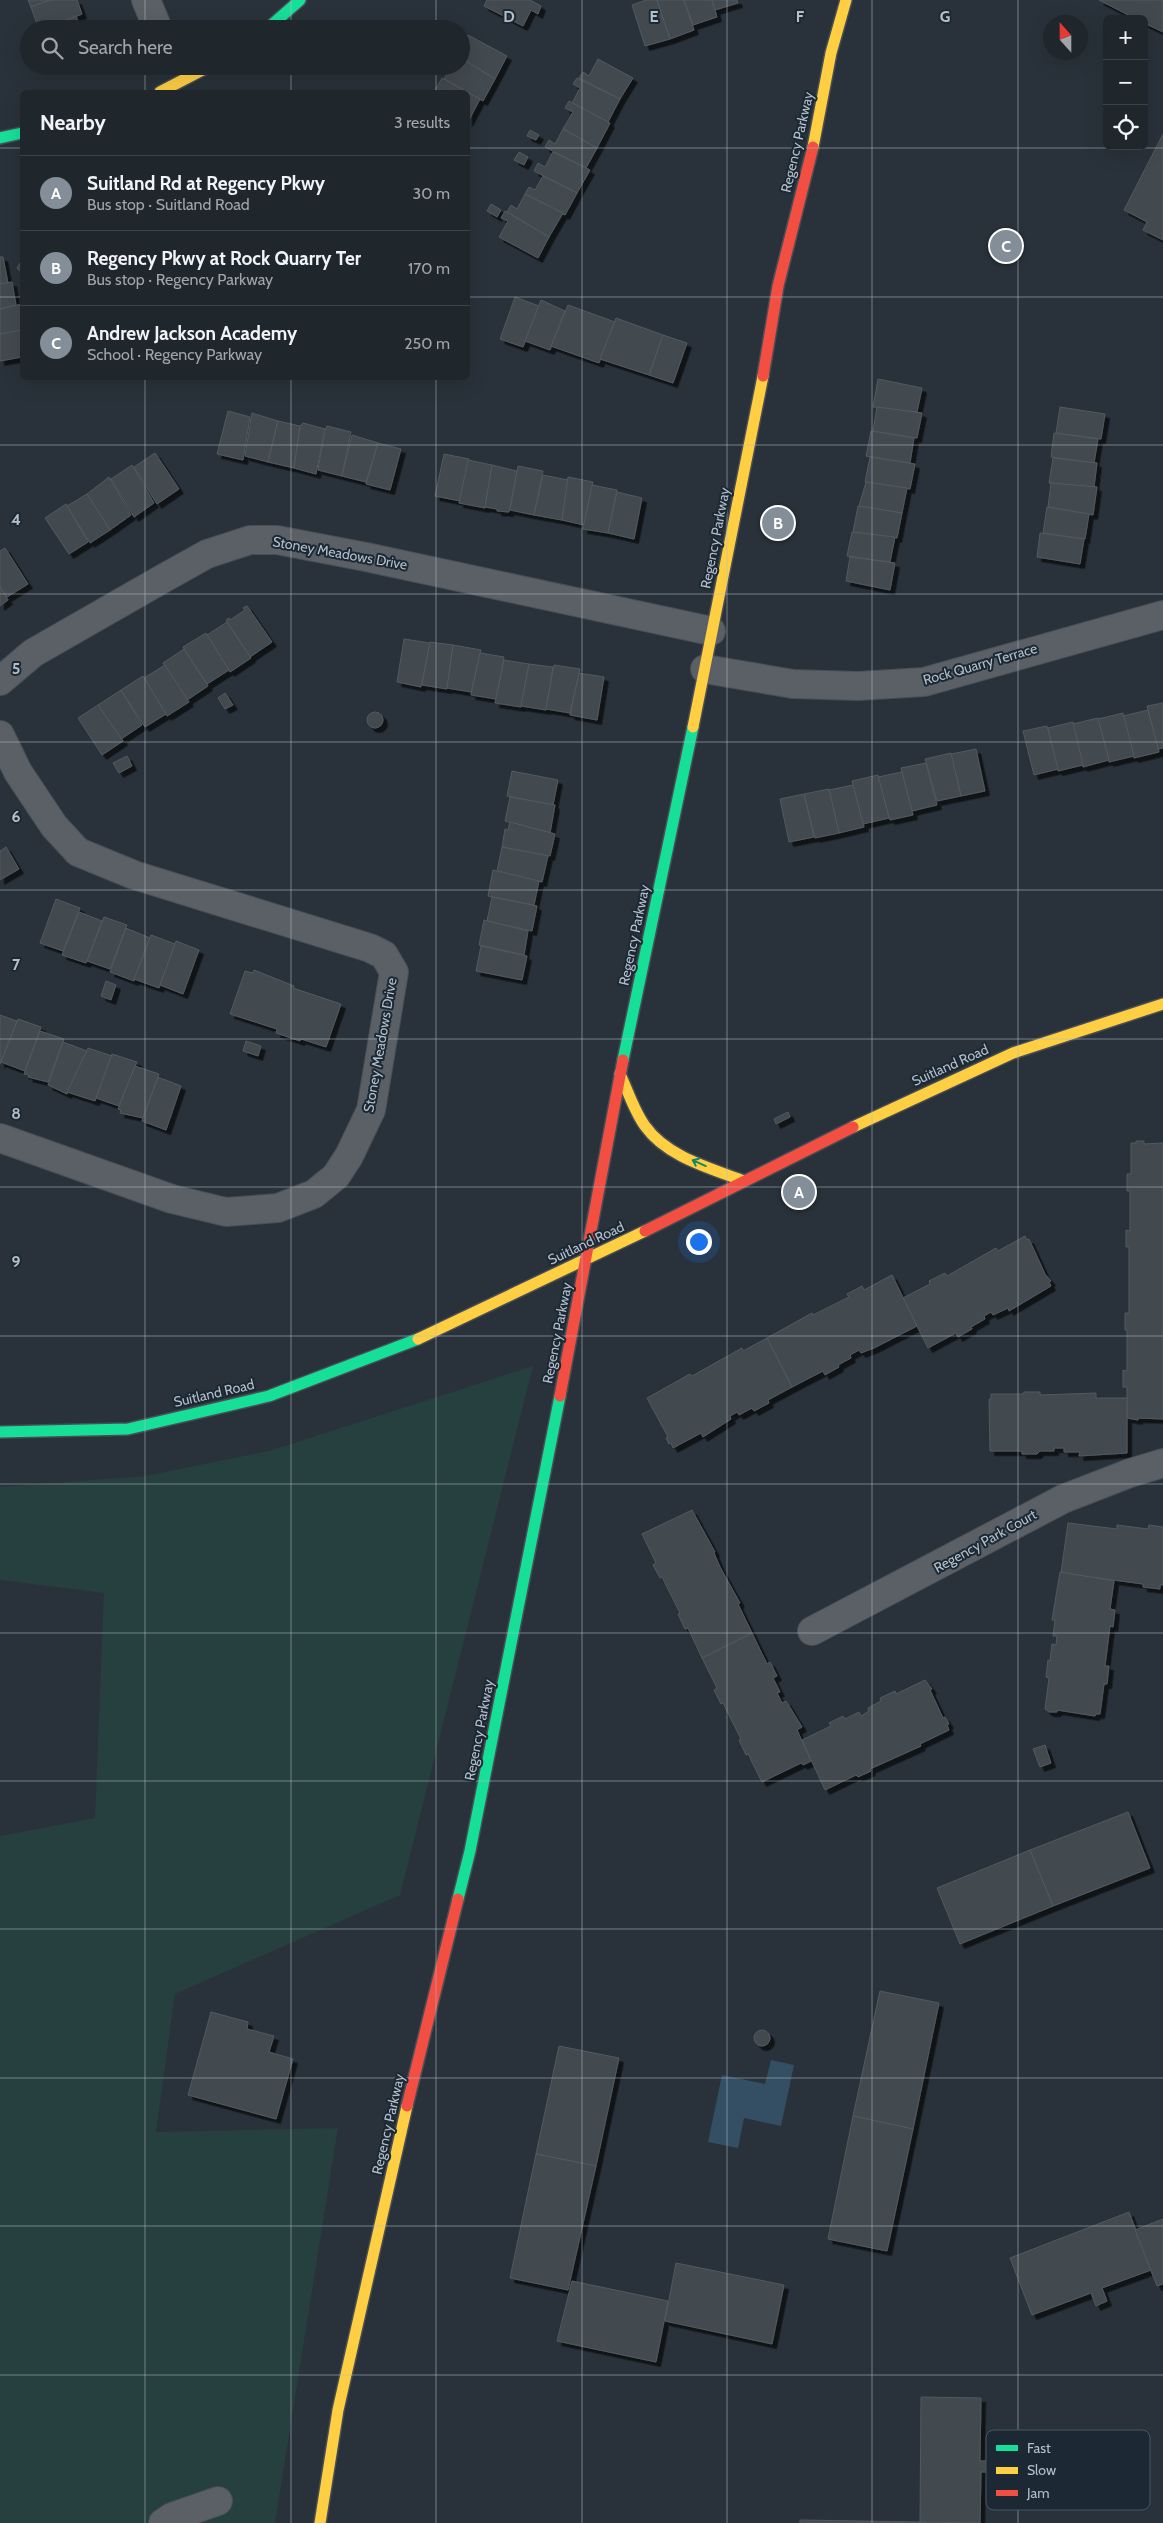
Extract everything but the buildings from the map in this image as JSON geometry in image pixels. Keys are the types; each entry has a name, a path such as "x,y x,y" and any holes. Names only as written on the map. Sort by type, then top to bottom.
{"street":[{"path":"146,0 154,20"},
{"path":"277,20 300,0"},
{"name":"Regency Parkway","path":"320,2523 342,2391 407,2107 470,1851 620,1074 704,669 767,353 778,286 812,150 831,53 846,0"},
{"path":"172,80 186,75"},
{"path":"0,138 20,133"},
{"name":"Stoney Meadows Drive","path":"0,681 33,653 164,578 207,554 250,540 277,540 366,557 711,630"},
{"name":"Rock Quarry Terrace","path":"704,669 793,684 858,686 924,682 1163,615"},
{"name":"Stoney Meadows Drive","path":"0,735 18,772 54,826 78,852 134,875 370,948 384,955 394,972 371,1110 349,1156 336,1176 314,1194 278,1208 226,1212 172,1199 0,1138"},
{"name":"Suitland Road","path":"0,1432 128,1429 269,1396 432,1334 886,1110 1013,1054 1163,1004"},
{"path":"620,1074 647,1130 670,1148 696,1162 744,1181"},
{"name":"Regency Park Court","path":"812,1631 1063,1499 1130,1473 1163,1463"},
{"path":"163,2523 172,2517 218,2502"}],"green space":[{"path":"533,1366 400,1895 175,1994 156,2132 338,2128 275,2523 0,2523 0,1836 95,1818 104,1593 0,1580 0,1487 145,1476 269,1451"}],"water":[{"path":"771,2060 794,2065 781,2126 744,2118 738,2148 708,2142 722,2075 765,2084"}],"traffic: fast":[{"path":"277,20 300,0"},
{"path":"0,138 20,133"},
{"path":"623,1060 693,727"},
{"path":"0,1432 128,1429 269,1396 418,1339"},
{"path":"458,1899 470,1851 560,1396"}],"traffic: slow":[{"path":"813,147 831,53 846,0"},
{"path":"164,90 193,75"},
{"path":"693,727 763,376"},
{"path":"853,1127 1013,1053 1163,1004"},
{"path":"620,1074 638,1114 654,1137 677,1154 744,1181"},
{"path":"418,1339 645,1231"},
{"path":"320,2523 338,2410 407,2106"}],"traffic: jam":[{"path":"763,376 778,286 813,147"},
{"path":"560,1396 623,1060"},
{"path":"645,1231 853,1127"},
{"path":"407,2106 458,1899"}],"place":[{"name":"Andrew Jackson Academy","path":"1006,246"},
{"name":"Regency Pkwy at Rock Quarry Ter","path":"778,523"},
{"name":"Suitland Rd at Regency Pkwy","path":"799,1192"}]}
